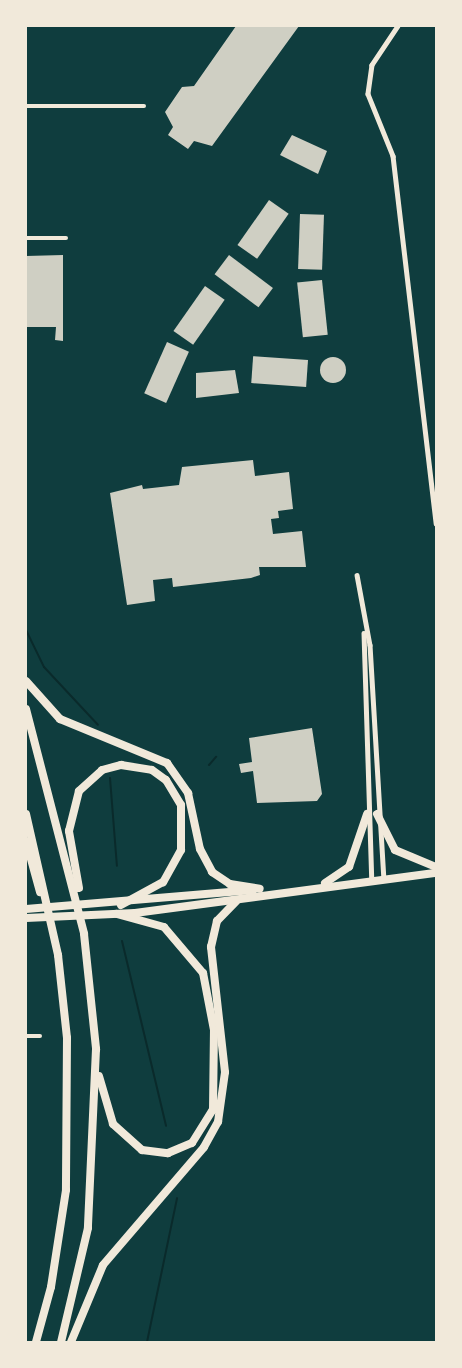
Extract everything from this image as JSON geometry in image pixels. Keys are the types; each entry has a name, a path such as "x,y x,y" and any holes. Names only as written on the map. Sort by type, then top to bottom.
{"highway":[{"path":"26,681 60,718 167,763 188,793 205,862 212,872 240,888 253,891"},
{"path":"26,709 84,934"},
{"path":"117,914 164,927 203,973 215,1071 213,1110 201,1134 168,1153 142,1150 125,1140 107,1110 96,1049 84,934 69,831 72,808 92,775 122,765 152,770 166,780 181,805 184,831 178,859 163,882 122,905"},
{"path":"26,814 58,956 67,1038 66,1190 51,1287 36,1342"},
{"path":"26,841 58,956"},
{"path":"71,1342 103,1265 204,1146 218,1122 225,1072 211,947 217,921 238,901"},
{"path":"61,1342 88,1228 96,1049"}],"main road":[{"path":"320,885 349,867 367,814"},
{"path":"377,814 395,850 436,867"},
{"path":"26,918 117,914 238,901 253,891 436,873"},
{"path":"26,909 122,905 240,888"}],"street":[{"path":"398,26 372,65 368,94 393,156 436,523"},
{"path":"26,106 144,106"},
{"path":"26,238 66,238"},
{"path":"357,575 375,712 377,814 384,879"},
{"path":"364,630 367,814 372,880"},
{"path":"26,1036 40,1036"}],"building":[{"path":"236,26 299,26 212,146 194,141 188,149 168,135 173,127 165,112 182,87 194,86"},
{"path":"292,135 327,151 318,174 280,155"},
{"path":"269,200 289,214 257,259 237,245"},
{"path":"300,214 324,215 322,270 298,269"},
{"path":"63,255 63,341 55,340 56,327 26,327 26,256"},
{"path":"229,255 273,288 258,307 215,274"},
{"path":"322,280 328,335 303,337 297,283"},
{"path":"205,286 225,300 193,345 173,331"},
{"path":"167,342 189,352 166,403 144,393"},
{"path":"253,356 308,360 306,387 251,383"},
{"path":"333,357 342,361 346,370 342,379 333,383 324,379 320,370 324,361"},
{"path":"235,370 239,393 196,398 196,373"},
{"path":"253,460 255,476 289,472 293,509 278,511 279,518 271,519 273,534 302,531 306,567 259,567 260,575 251,578 173,587 172,578 153,580 155,601 127,605 110,493 142,485 143,489 179,485 182,467"},
{"path":"312,728 322,794 317,801 257,803 253,771 241,773 239,764 252,762 249,738"}],"waterway":[{"path":"26,630 44,667 98,725"},
{"path":"209,765 216,757"},
{"path":"110,778 117,866"},
{"path":"122,941 166,1126"},
{"path":"147,1342 177,1198"}]}
